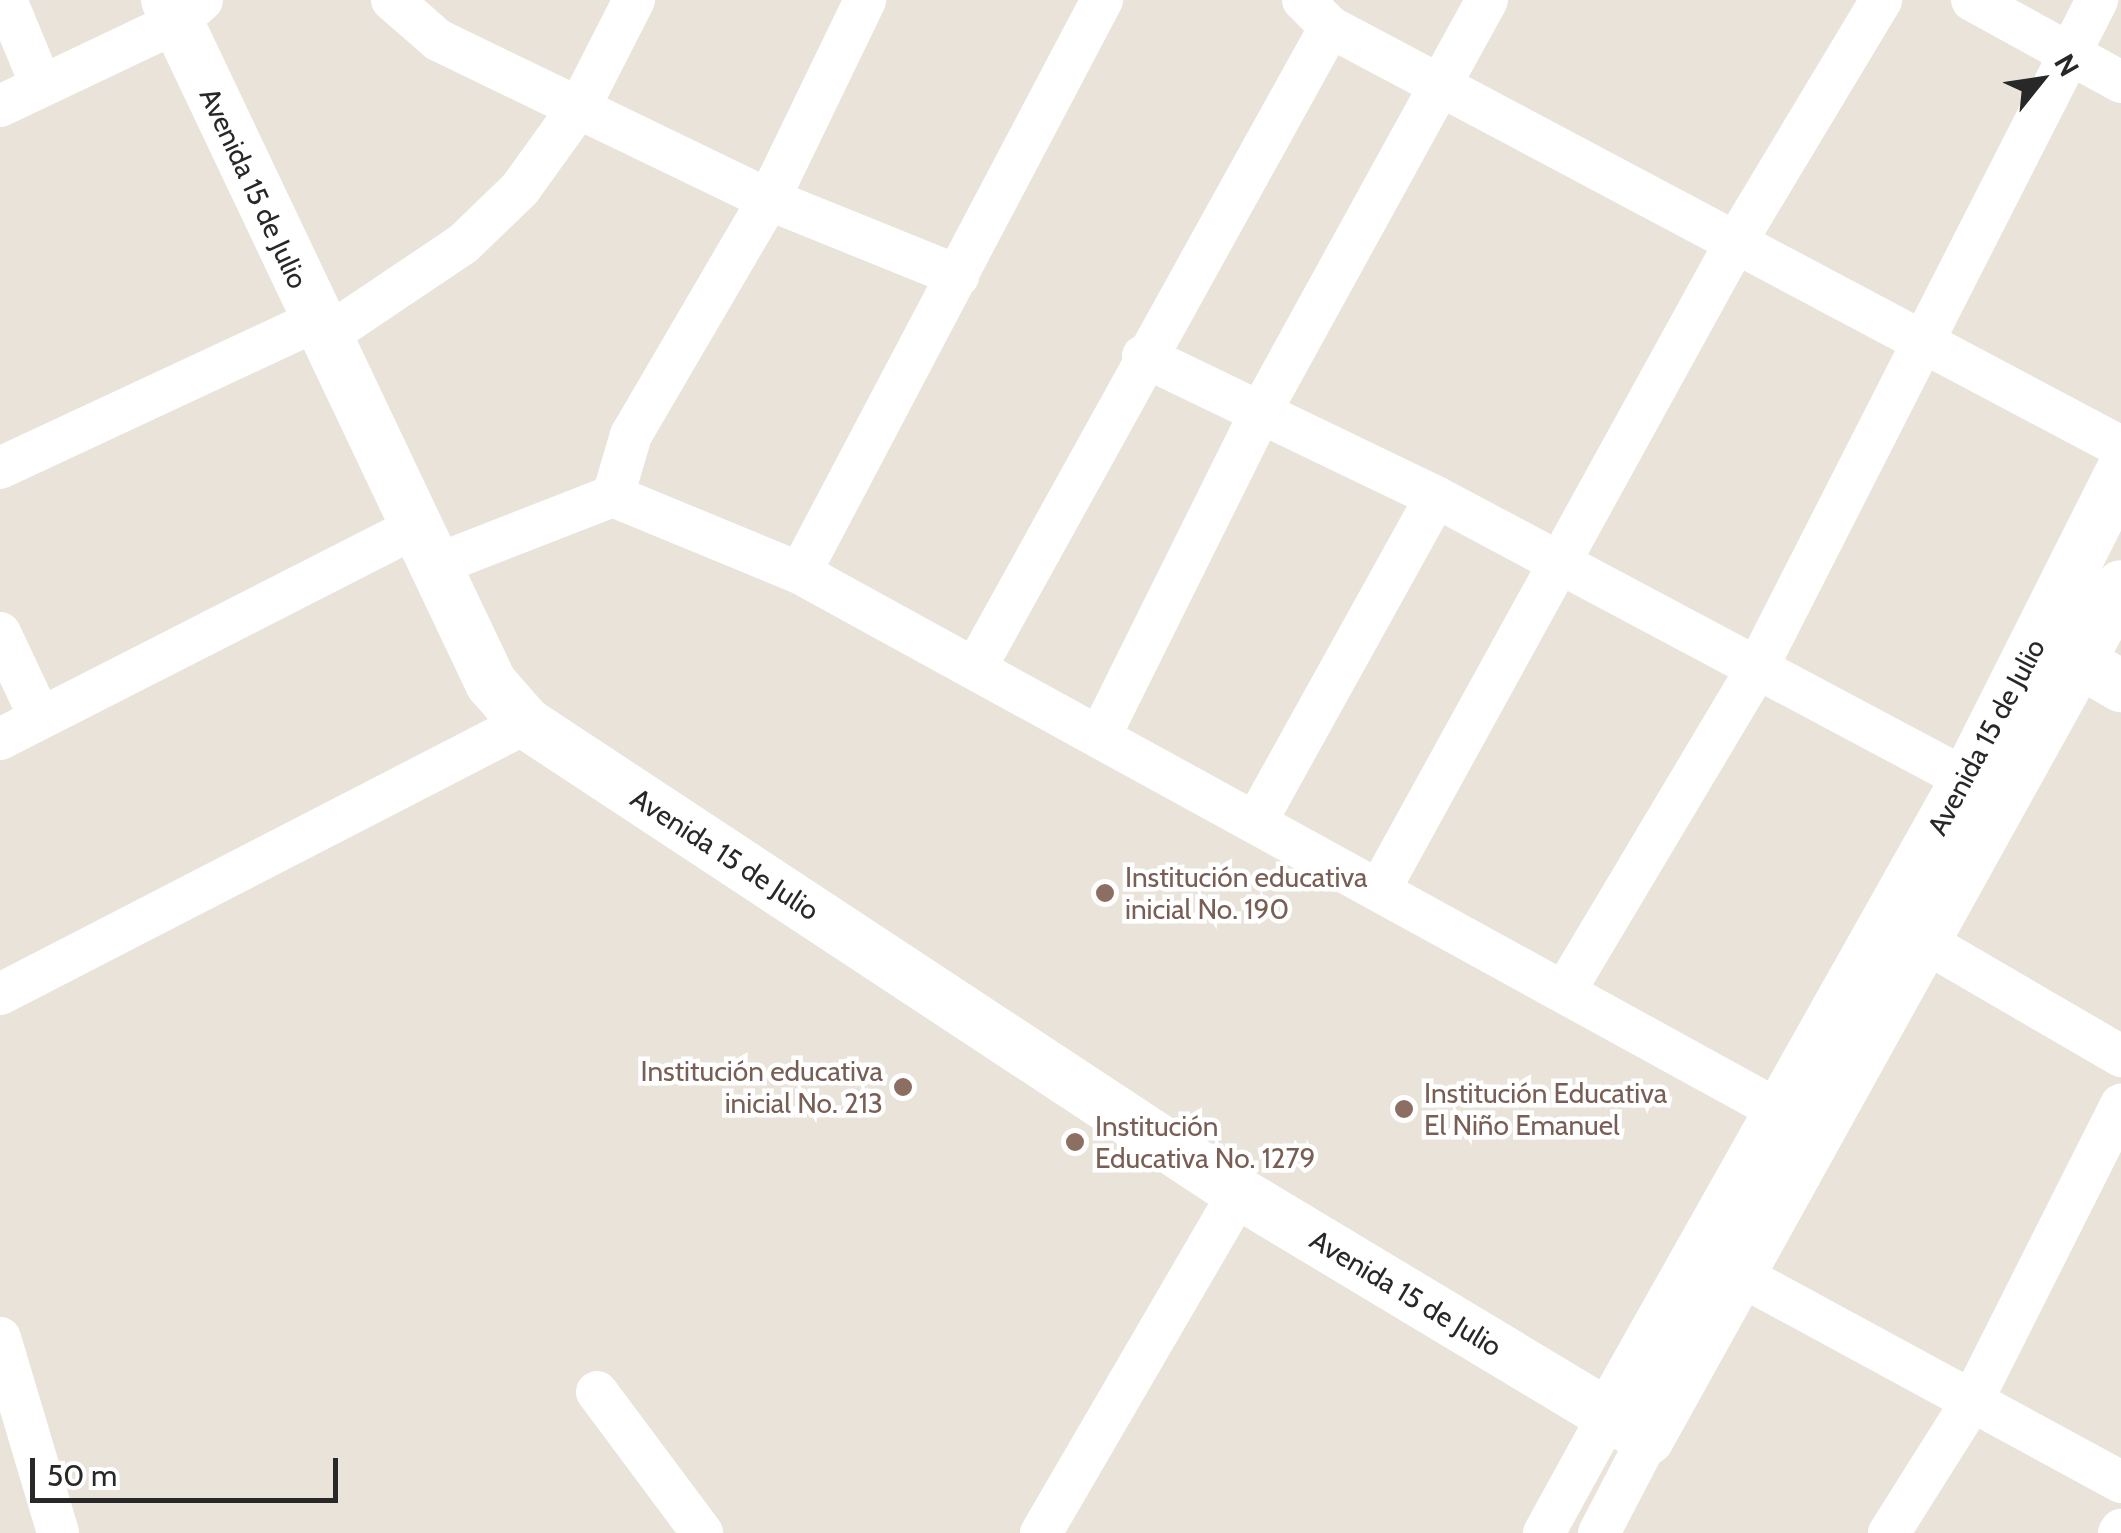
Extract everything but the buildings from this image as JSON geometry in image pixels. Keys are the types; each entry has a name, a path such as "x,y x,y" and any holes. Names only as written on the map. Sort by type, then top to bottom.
{"street":[{"path":"6,0 42,85"},
{"path":"392,0 438,40 581,104 769,199 958,276"},
{"path":"0,468 319,330 463,244 520,189 581,104 634,0"},
{"path":"613,496 631,435 769,199 865,0"},
{"path":"800,573 1102,0"},
{"path":"1100,734 1260,410 1487,0"},
{"path":"1382,885 1737,240 1881,0"},
{"path":"1972,0 2121,82"},
{"path":"1566,990 1757,668 1929,343 2068,52 2097,0"},
{"path":"0,106 182,7"},
{"name":"Avenida 15 de Julio","path":"182,7 319,330 491,683 526,723 1238,1193 1628,1427"},
{"path":"976,667 1144,356 1317,13 2121,446"},
{"path":"1144,356 1436,497 1984,788"},
{"name":"Avenida 15 de Julio","path":"1544,1533 1628,1427 1738,1274 1796,1120 1920,939 2121,473"},
{"path":"0,738 424,547 613,496 800,573 1382,885 1796,1120"},
{"path":"1258,818 1436,497"},
{"name":"Avenida 15 de Julio","path":"1599,1533 1628,1427 1796,1120 1984,788 2101,674 2121,586"},
{"path":"0,632 40,718"},
{"path":"0,994 526,723"},
{"path":"1920,939 2121,1056"},
{"path":"1889,1533 1972,1403 2121,1104"},
{"path":"1042,1533 1238,1193"},
{"path":"1738,1274 2121,1482"},
{"path":"0,1338 58,1533"},
{"path":"597,1392 702,1533"}],"place":[{"name":"Institución educativa inicial No. 190","path":"1105,893"},
{"name":"Institución educativa inicial No. 213","path":"903,1087"},
{"name":"Institución Educativa El Niño Emanuel","path":"1404,1109"},
{"name":"Institución Educativa No. 1279","path":"1075,1142"}]}
